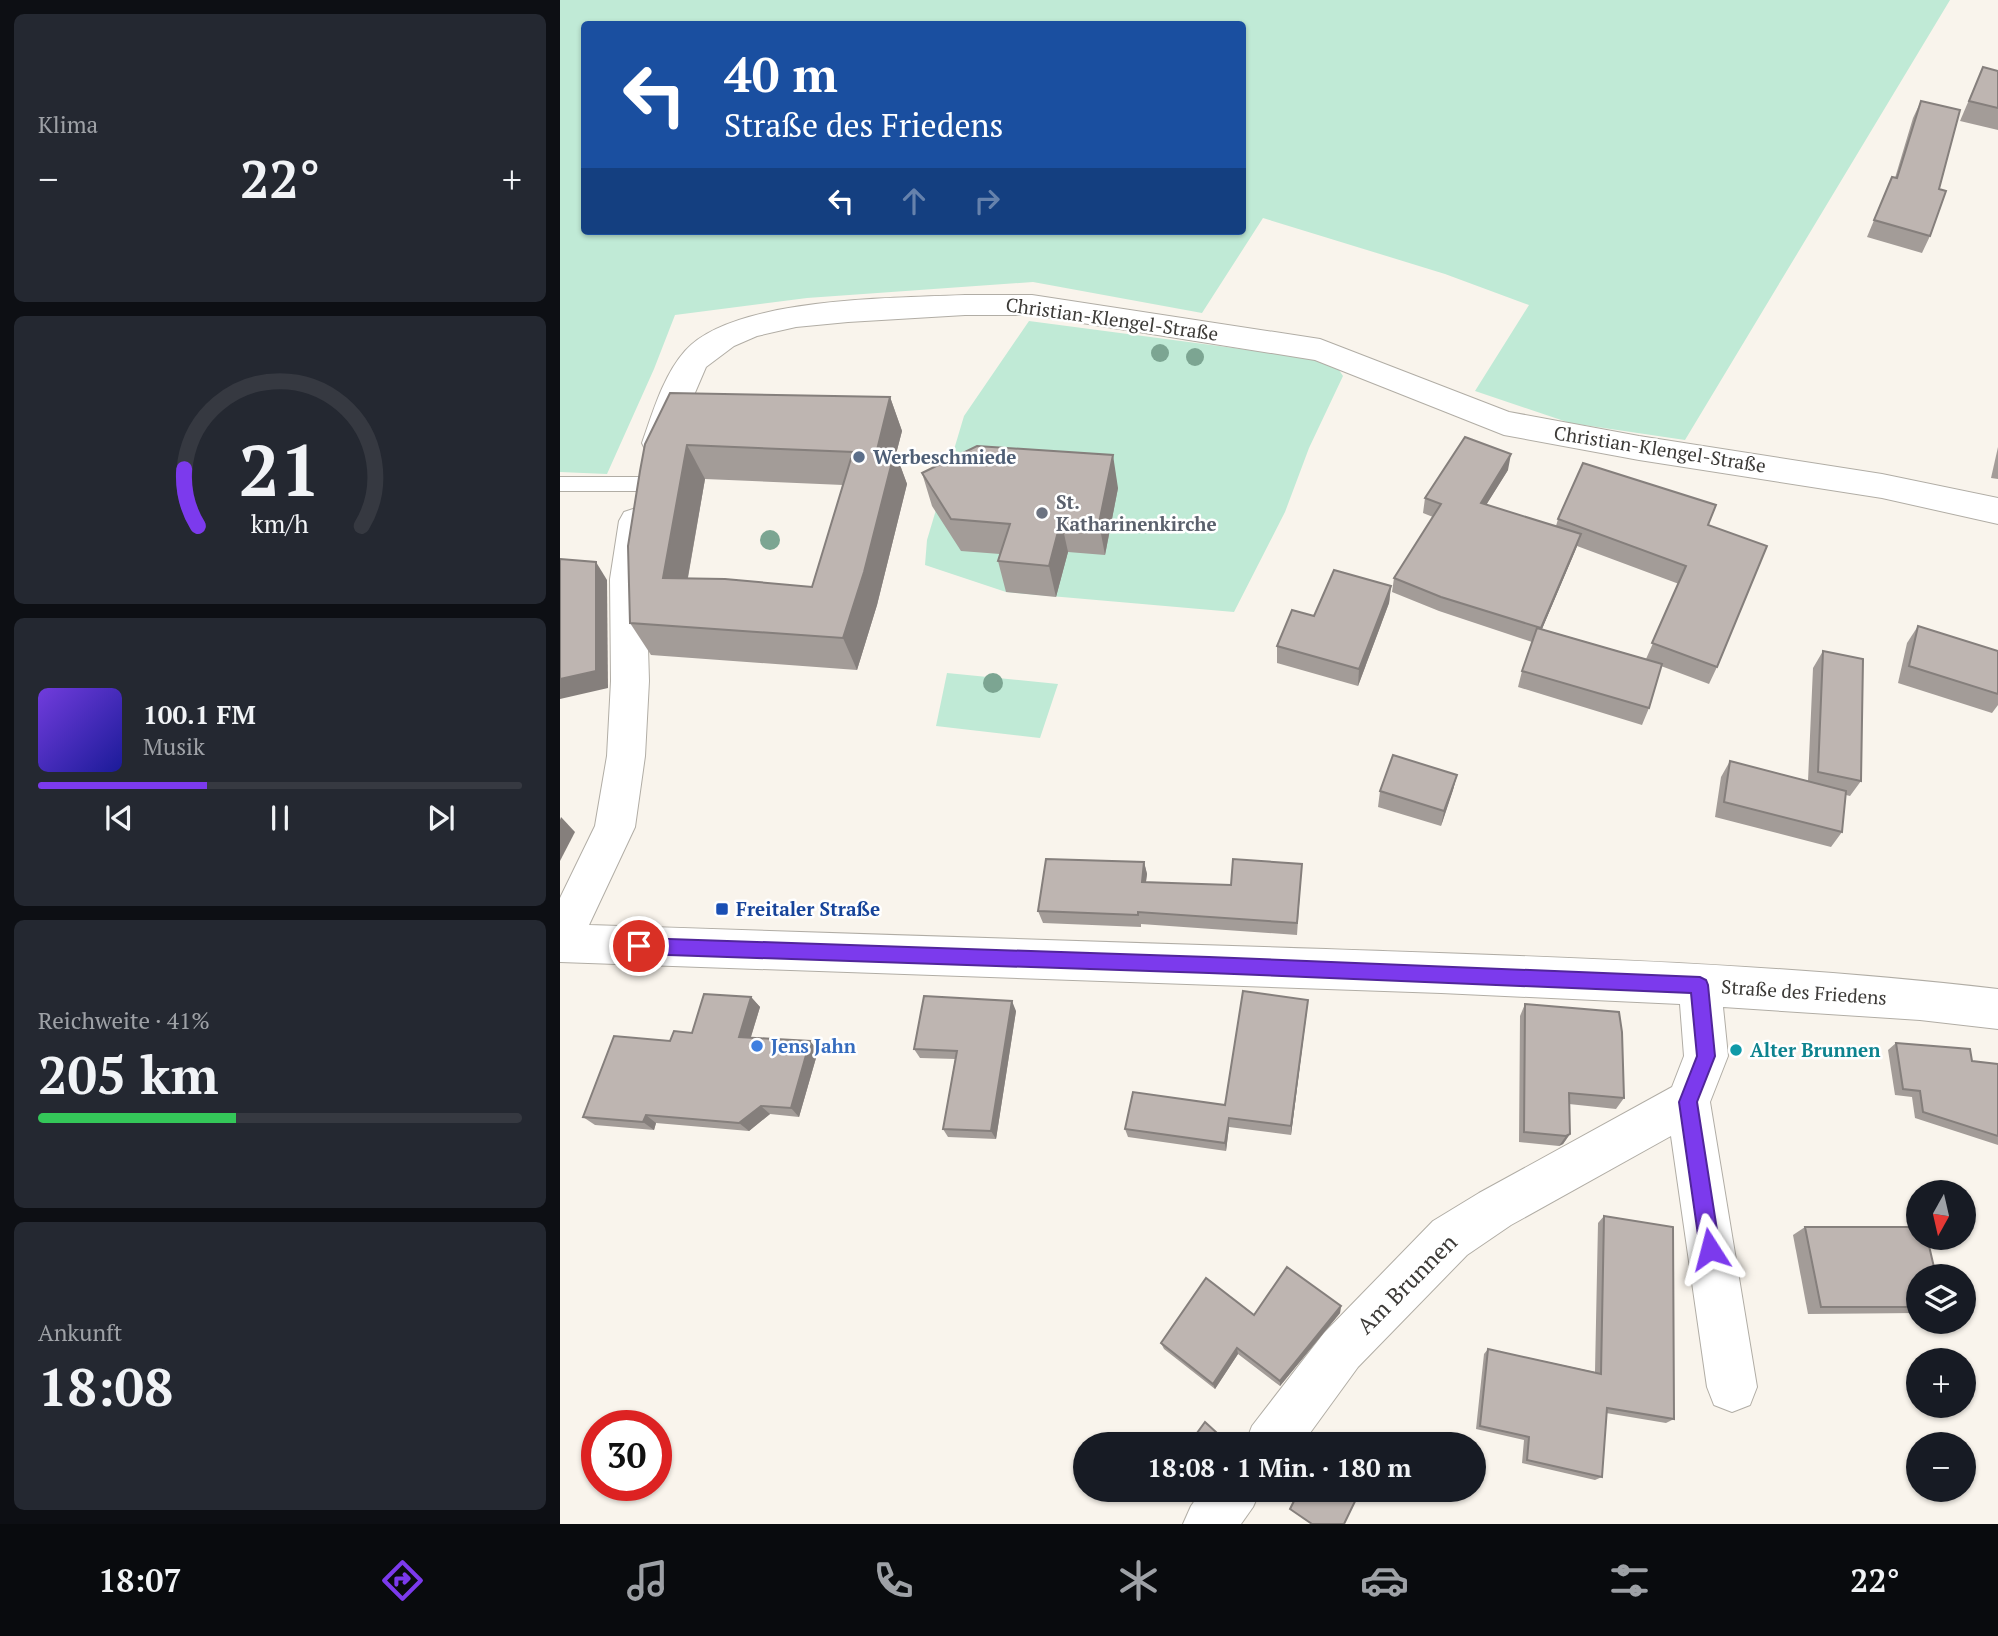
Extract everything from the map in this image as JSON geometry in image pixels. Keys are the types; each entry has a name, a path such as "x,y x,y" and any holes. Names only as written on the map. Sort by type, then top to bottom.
{"street":[{"name":"Christian-Klengel-Straße","path":"560,942 615,827 626,757 630,681 628,579 642,484 687,372 701,353 738,333 765,324 827,314 988,303 1031,305 1320,350 1504,423 1639,448 1882,486 1998,511"},
{"name":"Straße des Friedens","path":"560,942 1700,985 1920,1000 1998,1009"},
{"path":"1700,985 1706,1056 1688,1102 1732,1387"},
{"name":"Am Brunnen","path":"1279,1432 1341,1350 1450,1238 1495,1209 1688,1102"},
{"path":"1209,1524 1225,1502"}],"lane":[{"path":"560,484 642,484"}],"green space":[{"path":"560,0 1950,0 1685,440 1570,423 1475,391 1529,305 1445,274 1263,218 1202,313 1033,282 807,298 675,315 607,474 560,472"},
{"path":"1029,321 1333,361 1343,376 1309,448 1285,512 1234,612 1006,592 925,565 927,540 964,416"},
{"path":"947,673 1058,684 1040,738 936,726"}],"building":[{"path":"1983,67 1998,71 1998,108 1969,101"},
{"path":"1921,101 1960,110 1939,189 1946,191 1930,236 1874,220 1892,177 1897,178"},
{"path":"670,393 890,397 877,450 895,450 864,572 843,638 630,623 628,546 645,444","holes":["687,445 853,452 812,587 725,579 663,578"]},
{"path":"1465,437 1511,454 1481,503 1581,534 1541,628 1441,597 1394,578 1441,504 1425,498"},
{"path":"977,446 1113,455 1099,523 1061,520 1049,566 998,561 1010,524 951,519 922,473"},
{"path":"1583,463 1716,505 1708,525 1767,546 1717,667 1652,643 1686,566 1558,519"},
{"path":"560,559 596,562 596,671 560,679"},
{"path":"1334,570 1391,586 1359,669 1277,646 1292,610 1314,616"},
{"path":"1918,626 1998,651 1998,694 1909,666"},
{"path":"1537,628 1662,664 1649,708 1522,671"},
{"path":"1823,651 1863,659 1861,781 1818,772"},
{"path":"1393,755 1457,775 1444,811 1380,791"},
{"path":"1730,761 1846,791 1842,832 1724,802"},
{"path":"1046,859 1144,862 1142,882 1231,885 1233,859 1302,864 1297,923 1138,912 1138,915 1038,911"},
{"path":"1243,991 1308,1000 1291,1126 1229,1118 1225,1143 1125,1129 1133,1092 1225,1105"},
{"path":"704,994 751,997 739,1037 810,1041 791,1108 761,1106 739,1123 646,1115 643,1122 583,1117 614,1036 670,1041 674,1031 692,1033"},
{"path":"924,996 1012,1001 991,1131 943,1129 957,1051 914,1049"},
{"path":"1525,1004 1619,1012 1624,1098 1569,1093 1570,1134 1566,1136 1524,1132"},
{"path":"1896,1043 1970,1049 1972,1061 1998,1064 1998,1136 1923,1112 1920,1091 1903,1089"},
{"path":"1604,1216 1673,1227 1674,1419 1607,1408 1602,1477 1527,1460 1529,1437 1480,1426 1488,1349 1601,1374"},
{"path":"1805,1227 1906,1227 1906,1250 1930,1250 1933,1264 1906,1264 1906,1307 1821,1307"},
{"path":"1287,1267 1341,1306 1280,1381 1237,1348 1213,1384 1161,1343 1206,1278 1254,1315"},
{"path":"1205,1422 1216,1432 1198,1432"},
{"path":"1294,1502 1355,1502 1344,1524 1312,1524 1290,1509"}],"place":[{"name":"Werbeschmiede","path":"859,457"},
{"name":"St. Katharinenkirche","path":"1042,513"},
{"name":"Freitaler Straße","path":"722,909"},
{"name":"Jens Jahn","path":"757,1046"},
{"name":"Alter Brunnen","path":"1736,1050"}],"route":[{"path":"639,946 1441,973 1700,985 1706,1056 1688,1102 1710,1249"}]}
